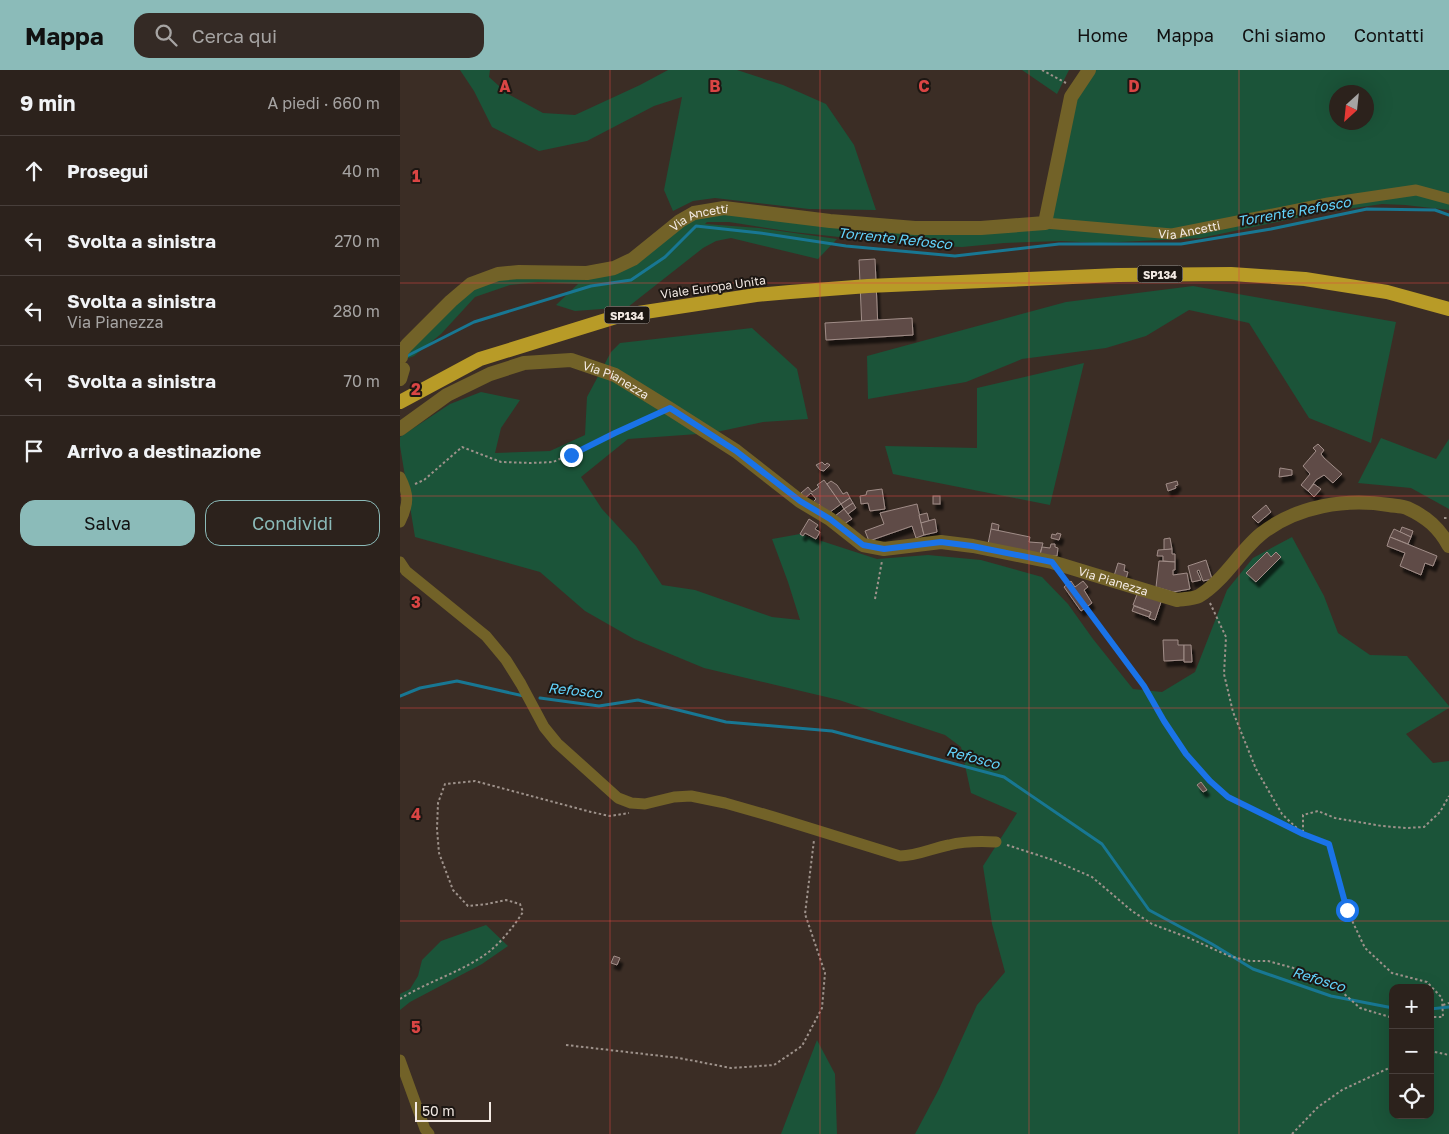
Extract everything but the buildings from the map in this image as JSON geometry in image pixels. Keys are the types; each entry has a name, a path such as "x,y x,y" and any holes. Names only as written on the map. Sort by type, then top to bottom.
{"highway":[{"name":"Viale Europa Unita","path":"400,402 480,359 619,316 756,295 868,286 1118,274 1232,274 1305,279 1378,291 1449,310"}],"street":[{"path":"1045,224 1071,97 1089,70"},
{"name":"Via Ancetti","path":"401,362 450,301 471,284 498,274 512,272 587,273 614,268 633,259 680,221 694,213 724,208 830,222 915,228 981,228 1045,224 1172,234 1328,203 1416,190 1449,199"},
{"name":"Via Pianezza","path":"400,429 447,395 490,374 524,363 571,360 615,375 670,408 736,451 800,501 830,519 863,545 884,549 941,542 972,546 1052,562 1177,600 1198,597 1220,578 1261,534 1291,516 1324,506 1351,502 1406,508 1445,532 1449,546"},
{"path":"400,477 408,502 400,522"},
{"path":"400,562 406,571 486,636 516,676 544,727 557,743 618,798 631,803 646,804 674,797 691,796 733,806 900,856 909,856 951,844 976,840 996,842"},
{"path":"400,1060 425,1129 429,1134"}],"path":[{"path":"1042,70 1077,89"},
{"path":"405,488 424,480 462,447 501,462 531,464 553,462 670,408"},
{"path":"875,599 884,549"},
{"path":"1052,562 1144,686 1186,754 1210,781 1228,797 1303,834 1329,844 1347,910 1365,948 1392,973 1427,982 1442,998 1443,1017 1434,1018"},
{"path":"1204,592 1226,637 1224,674 1233,712 1256,770 1282,814 1303,834"},
{"path":"400,999 490,951 514,925 523,912 520,904 506,900 468,906 453,890 439,853 436,829 438,803 444,784 475,781 610,816 628,814 646,804"},
{"path":"1303,834 1303,815 1318,811 1335,818 1382,826 1424,827 1440,812 1449,796"},
{"path":"566,1045 679,1058 731,1068 774,1065 802,1046 822,1008 825,973 805,914 815,831"},
{"path":"996,842 1053,860 1092,877 1132,911 1152,924 1229,956 1250,961 1268,961 1297,969 1332,983 1360,1008 1389,1017"},
{"path":"1443,1005 1449,1003"},
{"path":"1434,1052 1449,1055"},
{"path":"1292,1134 1318,1108 1342,1090 1389,1068"}],"green space":[{"path":"460,70 490,70 489,77 508,94 543,113 575,115 668,70 737,70 783,85 826,104 854,145 876,210 809,209 715,198 693,201 673,211 664,190 682,97 654,106 587,141 539,151 492,127 474,91"},
{"path":"1022,70 1069,70 1057,94"},
{"path":"1086,70 1449,70 1449,210 1382,204 1320,213 1201,238 1099,243 1061,241 1004,243 962,247 913,245 793,232 729,222 707,222 705,224 759,228 837,239 818,259 731,238 716,241 703,248 628,307 575,311 556,305 578,284 538,282 510,285 475,297 441,334 414,356 404,360 400,355 471,290 512,277 539,275 634,259 683,222 715,213 774,221 1041,225 1067,115"},
{"path":"1193,286 1396,322 1371,443 1309,418 1249,323 1189,310 1146,336 1106,348 1022,359 966,382 868,399 867,356 1066,302"},
{"path":"752,328 797,369 808,419 763,422 712,433 628,439 581,477 602,509 636,546 662,585 695,590 772,617 800,620 772,539 800,534 877,559 928,555 981,560 1042,577 1068,604 1133,689 1162,692 1195,672 1227,590 1253,558 1292,537 1324,596 1338,633 1370,655 1407,656 1449,706 1449,708 1406,734 1433,763 1449,761 1449,1134 915,1134 939,1089 977,1005 1005,972 992,924 983,866 1017,813 971,793 961,747 945,735 839,700 704,668 634,639 585,611 540,572 415,537 400,437 450,404 481,392 520,400 501,428 495,453 550,451 585,435 587,397 611,352 620,343"},
{"path":"1084,363 1050,505 893,474 885,446 977,448 977,388"},
{"path":"1381,438 1436,459 1449,439 1449,509 1411,488 1358,483"},
{"path":"486,925 508,946 482,964 410,1002 400,1010 400,994 410,989 418,976 422,960 441,941"},
{"path":"817,1040 835,1074 837,1134 781,1134"}],"waterway":[{"name":"Torrente Refosco","path":"405,357 474,322 591,286 631,280 665,257 696,226 760,233 846,246 955,256 1059,244 1181,244 1271,229 1367,209 1435,210 1449,215"},
{"name":"Refosco","path":"400,696 420,688 457,681 524,696"},
{"name":"Refosco","path":"540,698 599,706 638,700 726,722 832,731 1004,777 1102,844 1149,910 1212,944 1253,969 1331,996 1389,1007"},
{"name":"Refosco","path":"1434,1009 1449,1007"}],"route":[{"path":"571,455 670,408 736,451 800,501 830,519 863,545 884,549 941,542 972,546 1052,562 1144,686 1186,754 1210,781 1228,797 1303,834 1329,844 1347,910"}]}
